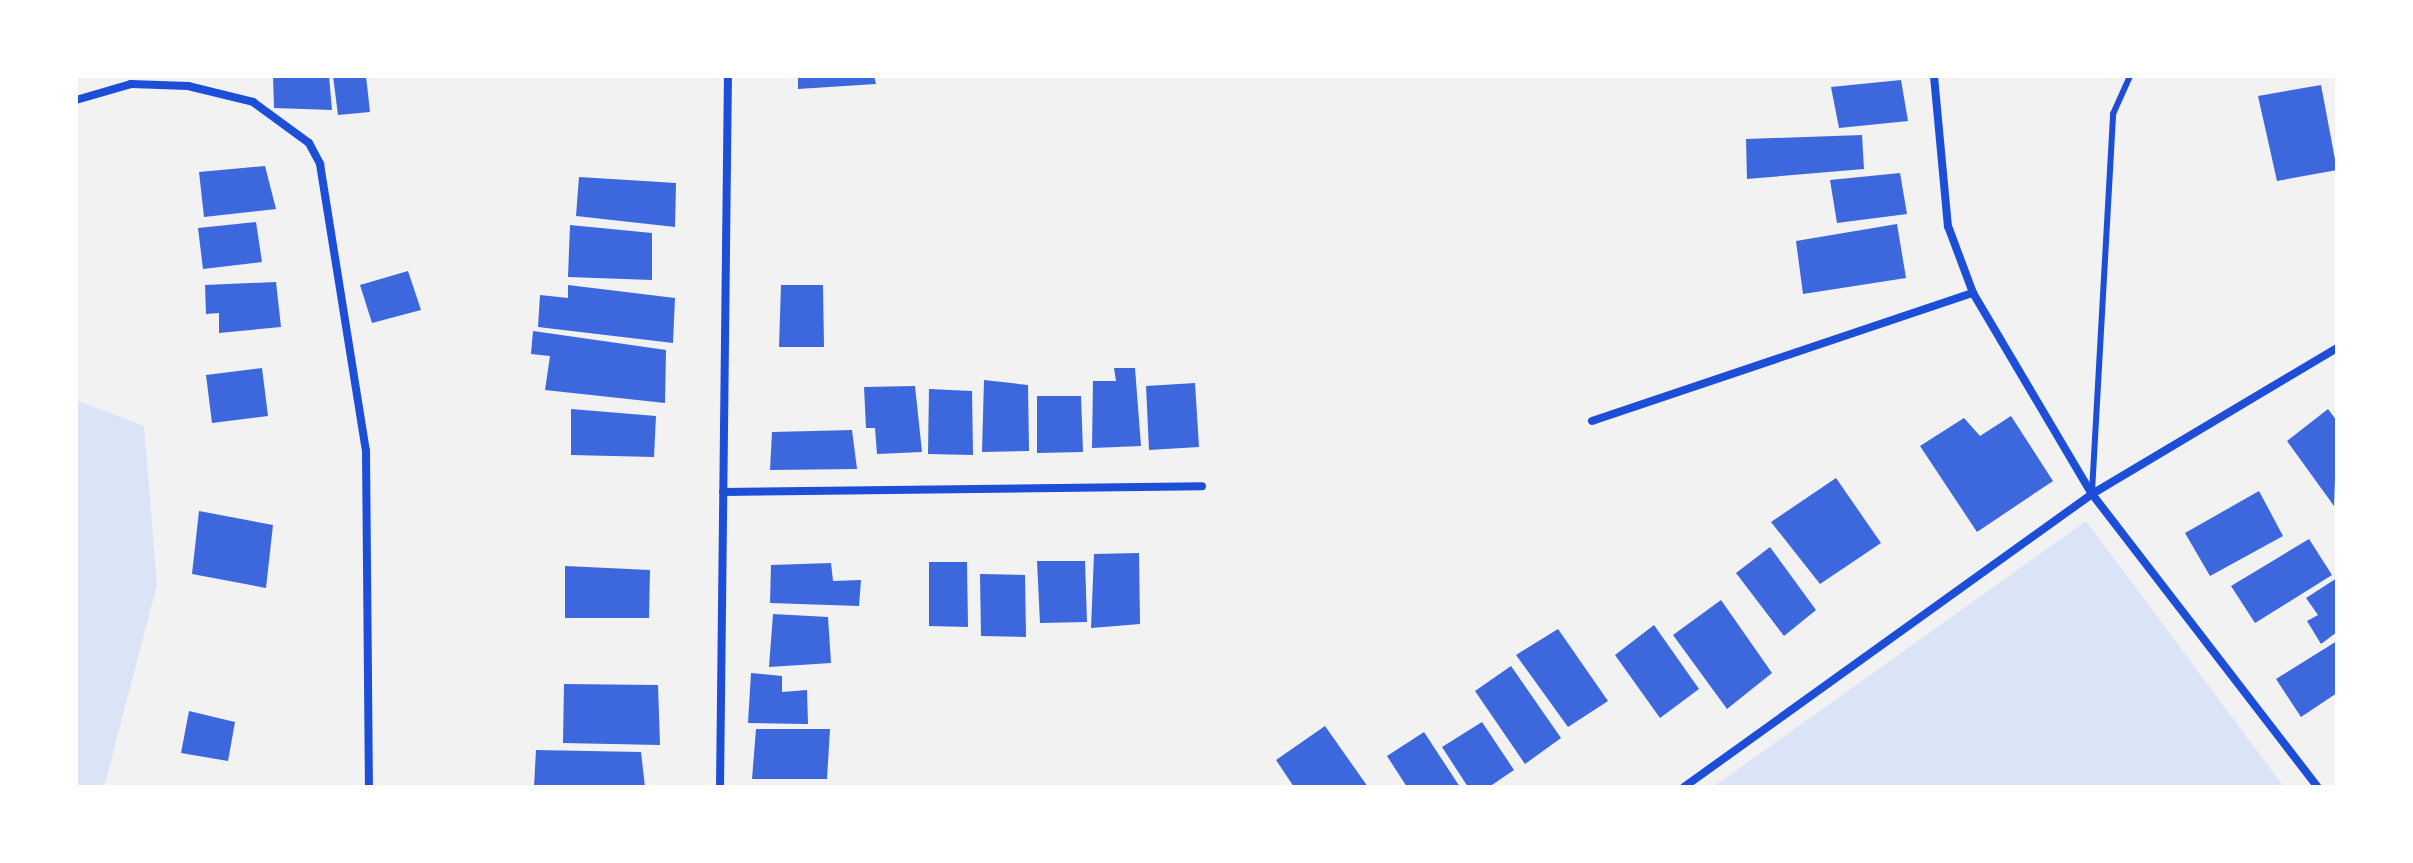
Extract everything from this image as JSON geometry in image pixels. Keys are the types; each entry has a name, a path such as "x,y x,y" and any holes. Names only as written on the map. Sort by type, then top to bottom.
{"street":[{"path":"720,787 728,76"},
{"path":"1934,76 1948,226 1973,293 2092,494 2318,787"},
{"path":"76,100 131,84 188,86 253,102 309,143 320,164 366,451 369,787"},
{"path":"1592,421 1973,293"},
{"path":"1684,787 2092,494 2337,348"},
{"path":"723,492 1202,486"}],"lane":[{"path":"2092,494 2113,114 2130,76"}],"shaded area":[{"path":"76,400 144,426 157,585 104,787 76,787"},
{"path":"2086,521 2284,787 1713,787"}],"building":[{"path":"273,76 329,76 332,110 274,108"},
{"path":"333,76 366,76 370,112 338,115"},
{"path":"798,76 874,76 876,84 798,89"},
{"path":"1901,80 1908,121 1839,128 1831,87"},
{"path":"2321,85 2337,170 2277,181 2258,96"},
{"path":"1862,135 1864,169 1747,179 1746,139"},
{"path":"265,166 276,209 204,217 199,172"},
{"path":"1900,173 1907,214 1837,223 1830,180"},
{"path":"579,177 676,183 675,227 576,216"},
{"path":"256,222 262,262 203,269 198,228"},
{"path":"1897,224 1906,278 1803,294 1796,241"},
{"path":"570,225 652,233 652,280 568,277"},
{"path":"408,271 421,310 372,323 360,285"},
{"path":"276,282 281,327 219,333 219,313 206,314 205,285"},
{"path":"568,285 675,298 673,343 538,327 540,295 568,298"},
{"path":"781,285 823,285 824,347 779,347"},
{"path":"533,331 666,350 665,403 545,390 550,356 531,354"},
{"path":"262,368 268,416 212,423 206,375"},
{"path":"1114,368 1135,368 1141,446 1092,448 1093,381 1116,381"},
{"path":"984,380 1028,385 1029,451 982,452"},
{"path":"1195,383 1199,447 1149,450 1146,386"},
{"path":"915,386 922,452 877,454 875,428 866,428 864,387"},
{"path":"929,389 972,391 973,455 928,454"},
{"path":"1037,396 1081,396 1083,452 1037,453"},
{"path":"571,409 656,416 654,457 571,455"},
{"path":"2328,409 2337,421 2334,506 2287,441"},
{"path":"2011,416 2053,481 1977,532 1920,446 1964,418 1980,436"},
{"path":"852,430 857,469 770,470 772,432"},
{"path":"1836,478 1881,543 1820,584 1771,522"},
{"path":"2259,491 2283,536 2210,576 2185,533"},
{"path":"199,511 273,525 266,588 192,574"},
{"path":"2309,539 2332,575 2255,623 2231,586"},
{"path":"1770,547 1816,610 1784,636 1736,573"},
{"path":"1139,553 1140,624 1091,628 1094,554"},
{"path":"1037,561 1085,561 1087,622 1040,623"},
{"path":"929,562 967,562 968,627 929,626"},
{"path":"831,563 833,581 861,580 859,606 770,603 771,565"},
{"path":"565,566 650,570 649,618 565,618"},
{"path":"980,574 1025,575 1026,637 981,636"},
{"path":"2337,578 2337,632 2321,644 2307,621 2318,615 2306,598"},
{"path":"1721,600 1772,673 1727,709 1673,635"},
{"path":"773,614 828,617 831,663 769,667"},
{"path":"1654,625 1699,689 1660,718 1615,655"},
{"path":"1558,629 1608,701 1568,727 1516,655"},
{"path":"2337,641 2337,693 2301,717 2276,679"},
{"path":"1511,666 1561,738 1525,764 1475,691"},
{"path":"751,673 782,676 782,692 807,690 808,724 748,723"},
{"path":"564,684 658,685 660,745 563,743"},
{"path":"189,711 235,722 228,761 181,753"},
{"path":"1482,722 1514,770 1489,787 1468,787 1442,747"},
{"path":"1325,726 1368,787 1294,787 1276,760"},
{"path":"756,729 830,729 827,779 752,779"},
{"path":"1424,732 1460,787 1407,787 1387,756"},
{"path":"536,750 641,752 645,787 534,787"}]}
